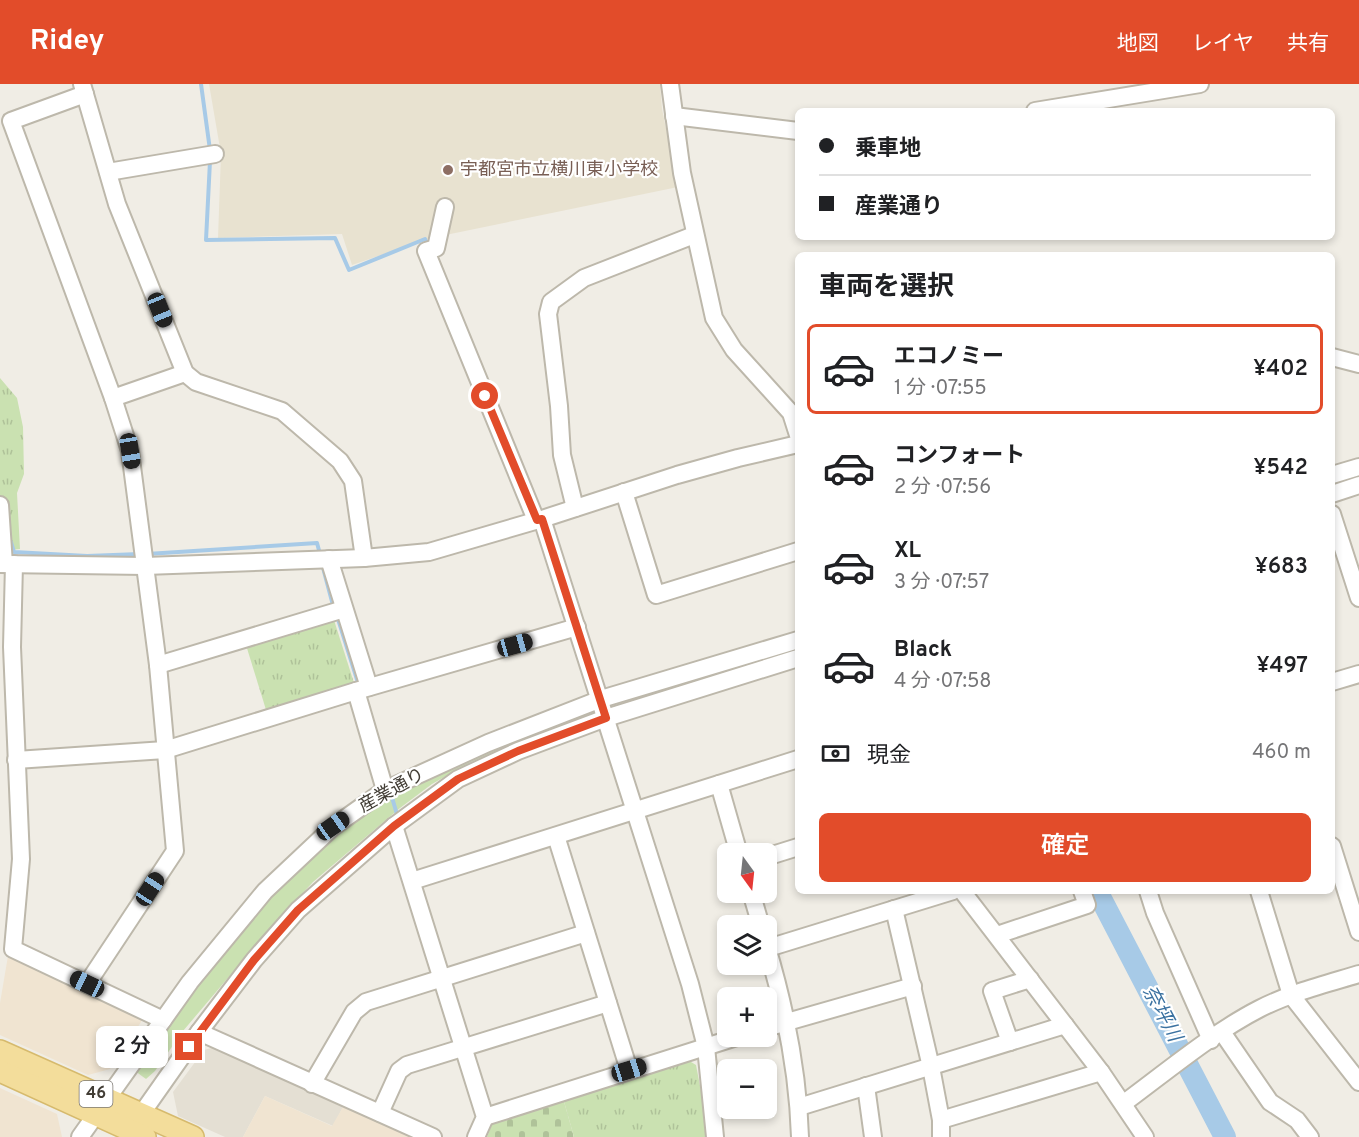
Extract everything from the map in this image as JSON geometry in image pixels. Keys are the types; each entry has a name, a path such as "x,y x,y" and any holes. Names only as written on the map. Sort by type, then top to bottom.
{"main road":[{"name":"46","path":"0,1051 102,1107 135,1130 193,1137"},
{"name":"46","path":"0,1071 102,1107"}],"street":[{"path":"670,84 682,173 714,318 734,350 791,413 795,426"},
{"path":"1056,108 1200,84"},
{"path":"87,984 175,851 158,664 130,451 113,398 6,123 84,89 117,204 185,373 196,382 282,411 340,461 353,481 364,558"},
{"path":"674,116 795,131"},
{"path":"108,172 215,154"},
{"path":"445,207 436,248 426,251 539,520 601,699 690,984 706,1047 715,1137"},
{"path":"574,508 562,455 559,406 548,314 551,302 584,278 694,235"},
{"path":"1335,358 1359,364"},
{"path":"113,398 185,373"},
{"path":"5,564 145,566 364,558 429,552 738,458 795,445"},
{"path":"1335,475 1359,467"},
{"path":"1335,493 1359,485"},
{"path":"624,492 656,595 795,552"},
{"path":"0,505 12,647 21,859 13,949 163,1020"},
{"path":"1335,523 1359,598"},
{"path":"328,559 344,609 385,790"},
{"path":"158,664 344,609"},
{"path":"16,760 165,750 362,689 577,627"},
{"name":"産業通り","path":"80,1137 190,982 265,891 333,826 385,790 488,743 601,699 795,641"},
{"name":"産業通り","path":"135,1130 199,1032 254,960 298,910 394,826 458,779 518,751 606,718 795,659"},
{"path":"1335,681 1359,674"},
{"path":"412,881 795,760"},
{"path":"719,784 736,843"},
{"path":"394,826 485,1117 476,1137"},
{"path":"556,836 629,1070"},
{"path":"777,854 795,848"},
{"path":"1335,856 1359,932"},
{"path":"777,943 942,894"},
{"path":"964,894 1101,1072 1145,1137"},
{"path":"997,935 1087,905 1083,894"},
{"path":"1149,894 1155,914 1216,1036 1270,1102 1297,1120 1310,1137"},
{"path":"1260,894 1291,995 1359,1082"},
{"path":"894,909 932,1067 941,1120 941,1137"},
{"path":"312,1084 354,1012 366,1002 586,933"},
{"path":"1124,1103 1190,1054 1259,1009 1291,995 1359,974"},
{"path":"774,975 786,1022 799,1107 800,1137"},
{"path":"1010,1042 992,992 1030,979"},
{"path":"777,1025 913,986"},
{"path":"380,1113 399,1071 407,1065 608,1004"},
{"path":"799,1107 1065,1025"},
{"path":"199,1032 433,1137"},
{"path":"485,1117 717,1043"},
{"path":"941,1120 1101,1072"},
{"path":"866,1086 873,1137"}],"shaded area":[{"name":"宇都宮市立横川東小学校","path":"209,84 660,84 662,109 678,187 431,238 352,265 342,234 218,238 221,154"},
{"path":"8,956 143,1019 110,1069 88,1075 0,1035 0,1003"},
{"path":"215,1047 343,1107 333,1126 265,1096 243,1137 225,1137 178,1116 173,1092 204,1050"},
{"path":"0,1088 57,1114 62,1137 0,1137"},
{"path":"265,1096 332,1126 343,1107 412,1137 243,1137"}],"green space":[{"path":"0,378 17,398 23,427 24,474 17,493 20,549 0,551"},
{"path":"333,617 355,686 267,713 246,645"},
{"path":"577,719 471,762 432,784 400,808 313,882 271,927 183,1031 155,1071 146,1079 135,1071 229,938 337,830 397,793 460,763"},
{"path":"686,1059 696,1065 707,1122 707,1137 574,1137 563,1098"},
{"path":"563,1098 574,1137 487,1137 494,1119"}],"waterway":[{"path":"201,84 210,150"},
{"path":"210,161 206,240 335,238 349,270 425,239 428,247"},
{"path":"6,542 11,542 14,552 87,556 140,554"},
{"path":"147,554 317,543 320,554"},
{"path":"322,564 334,609"},
{"path":"337,616 359,686"},
{"path":"391,794 398,818"},
{"name":"奈坪川","path":"1099,894 1225,1137"}],"place":[{"name":"宇都宮市立横川東小学校","path":"448,170"}],"route":[{"path":"189,1047 254,960 298,910 394,826 458,779 518,751 606,718 542,519 537,520 485,396"}]}
